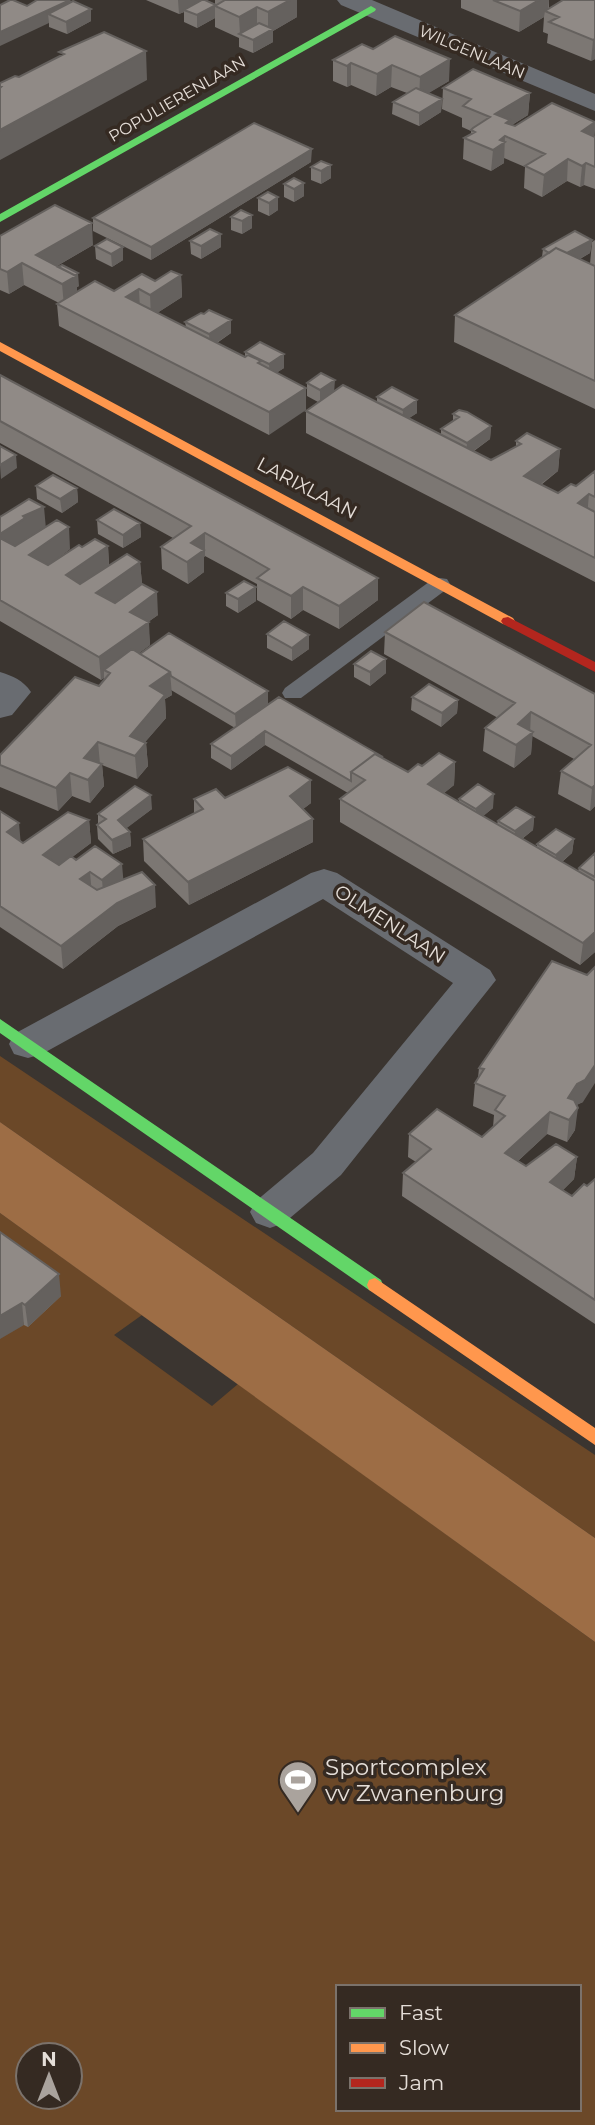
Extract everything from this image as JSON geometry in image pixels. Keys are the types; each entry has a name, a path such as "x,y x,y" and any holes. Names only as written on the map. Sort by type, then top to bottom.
{"street":[{"name":"WILGENLAAN","path":"360,4 595,103"},
{"name":"POPULIERENLAAN","path":"0,219 360,4"},
{"name":"LARIXLAAN","path":"0,346 595,668"},
{"path":"0,682 14,692 0,707"},
{"name":"OLMENLAAN","path":"270,1212 327,1164 477,980 324,882 14,1034 595,1438"}],"lane":[{"path":"293,693 440,584"}],"shaded area":[{"path":"0,1056 595,1455 595,1538 0,1122"},
{"path":"0,1122 595,1538 595,1642 0,1213"},
{"name":"Sportcomplex vv Zwanenburg","path":"0,1213 142,1315 114,1335 212,1406 238,1384 595,1642 595,2125 0,2125"}],"building":[{"path":"10,0 27,6 37,0 70,0 0,32 0,5"},
{"path":"202,0 216,5 197,15 184,10"},
{"path":"225,0 290,0 268,12 257,7 239,17 215,6"},
{"path":"493,0 539,0 520,11"},
{"path":"563,0 595,0 595,39 549,22 559,17 545,11"},
{"path":"73,1 91,9 66,22 48,14"},
{"path":"259,23 273,29 253,40 239,34"},
{"path":"104,32 146,51 0,130 0,83 15,76 19,77 64,54 59,52"},
{"path":"395,36 450,59 420,77 392,65 377,74 351,63 347,66 333,60 362,44 373,49"},
{"path":"473,69 530,93 495,114 510,120 506,123 515,126 552,103 595,122 582,131 595,137 595,167 586,163 582,166 568,159 544,175 525,166 545,154 505,136 500,140 505,142 493,150 464,138 475,132 471,130 490,117 463,106 471,99 443,88"},
{"path":"416,88 442,99 419,113 393,102"},
{"path":"254,123 312,149 151,247 93,218"},
{"path":"321,161 331,165 321,171 311,167"},
{"path":"294,178 304,183 294,189 284,184"},
{"path":"268,192 278,197 269,203 258,198"},
{"path":"55,205 92,223 36,255 76,276 62,284 22,263 7,272 0,269 0,236"},
{"path":"241,210 252,215 242,221 231,217"},
{"path":"210,229 221,234 201,246 190,241"},
{"path":"575,231 592,240 567,253 556,248 549,253 543,249"},
{"path":"107,239 123,247 111,254 95,246"},
{"path":"556,248 595,266 595,381 455,315"},
{"path":"62,265 78,273 74,275 58,267"},
{"path":"171,271 181,275 150,295 139,289 126,297 245,357 248,355 261,361 258,363 306,388 269,412 57,304 95,281 114,291 142,274 155,281"},
{"path":"209,310 231,320 209,334 185,322 204,314"},
{"path":"260,342 284,354 269,364 245,352"},
{"path":"321,373 335,380 320,390 307,383"},
{"path":"0,375 378,578 339,606 303,587 291,596 257,578 269,569 205,533 191,543 204,550 187,562 161,547 191,526 0,421"},
{"path":"343,385 491,460 521,444 516,441 527,433 560,449 524,476 558,493 571,484 576,486 595,471 595,497 589,494 578,503 595,512 595,558 306,411"},
{"path":"392,387 417,400 403,410 377,397"},
{"path":"459,410 491,426 467,443 441,429 459,417 453,414"},
{"path":"0,446 16,455 0,465"},
{"path":"53,475 77,488 60,499 36,486"},
{"path":"29,499 44,507 23,516 25,518 0,534 0,517"},
{"path":"114,509 140,523 123,535 97,520"},
{"path":"57,520 69,527 29,555 48,565 79,545 82,547 95,539 108,546 66,575 80,584 127,554 140,562 96,593 115,603 142,584 157,592 130,612 149,622 99,657 0,600 0,538 15,546"},
{"path":"244,581 256,587 238,599 226,593"},
{"path":"424,602 595,694 595,785 592,788 561,771 591,745 531,712 518,724 533,732 516,745 485,728 515,703 385,632"},
{"path":"284,621 309,635 292,648 267,634"},
{"path":"169,633 268,691 235,714 140,654"},
{"path":"132,649 170,672 150,686 165,695 130,736 146,743 135,756 98,742 84,758 102,764 88,780 70,773 56,788 0,765 0,755 75,677 99,686 110,673 104,670"},
{"path":"371,651 386,659 370,672 354,664"},
{"path":"429,684 458,700 442,713 412,697"},
{"path":"279,697 383,757 375,754 351,772 351,781 265,731 231,756 211,744"},
{"path":"439,753 455,762 428,784 595,881 595,932 583,943 340,799 365,780 351,772 375,754 408,772 418,764 422,766"},
{"path":"288,767 311,780 290,796 313,819 188,882 143,839 203,809 194,799 216,789 225,798"},
{"path":"478,784 494,794 476,809 459,799"},
{"path":"135,786 151,795 118,820 130,832 112,840 97,825 106,819 98,814"},
{"path":"516,807 534,817 515,831 498,821"},
{"path":"0,811 19,823 7,832 23,843 68,812 89,820 43,855 59,865 71,856 76,860 95,846 122,864 102,880 90,872 80,879 97,890 142,872 155,885 117,903 61,946 0,906"},
{"path":"556,829 574,839 556,855 537,844"},
{"path":"595,853 595,877 579,868"},
{"path":"552,961 587,975 595,967 595,1065 568,1098 574,1100 578,1108 569,1120 550,1112 505,1153 526,1166 556,1144 577,1157 550,1182 572,1196 584,1184 587,1186 595,1179 595,1300 403,1173 431,1149 409,1134 437,1109 482,1137 505,1116 495,1110 505,1096 475,1083 484,1069 479,1068"},
{"path":"0,1232 59,1274 25,1305 22,1303 0,1316"}],"traffic: fast":[{"path":"0,219 371,9"},
{"path":"0,1025 375,1285"}],"traffic: slow":[{"path":"0,346 508,621"},
{"path":"375,1285 595,1438"}],"traffic: jam":[{"path":"508,621 595,668"}],"place":[{"name":"Sportcomplex vv Zwanenburg","path":"298,1814"}]}
